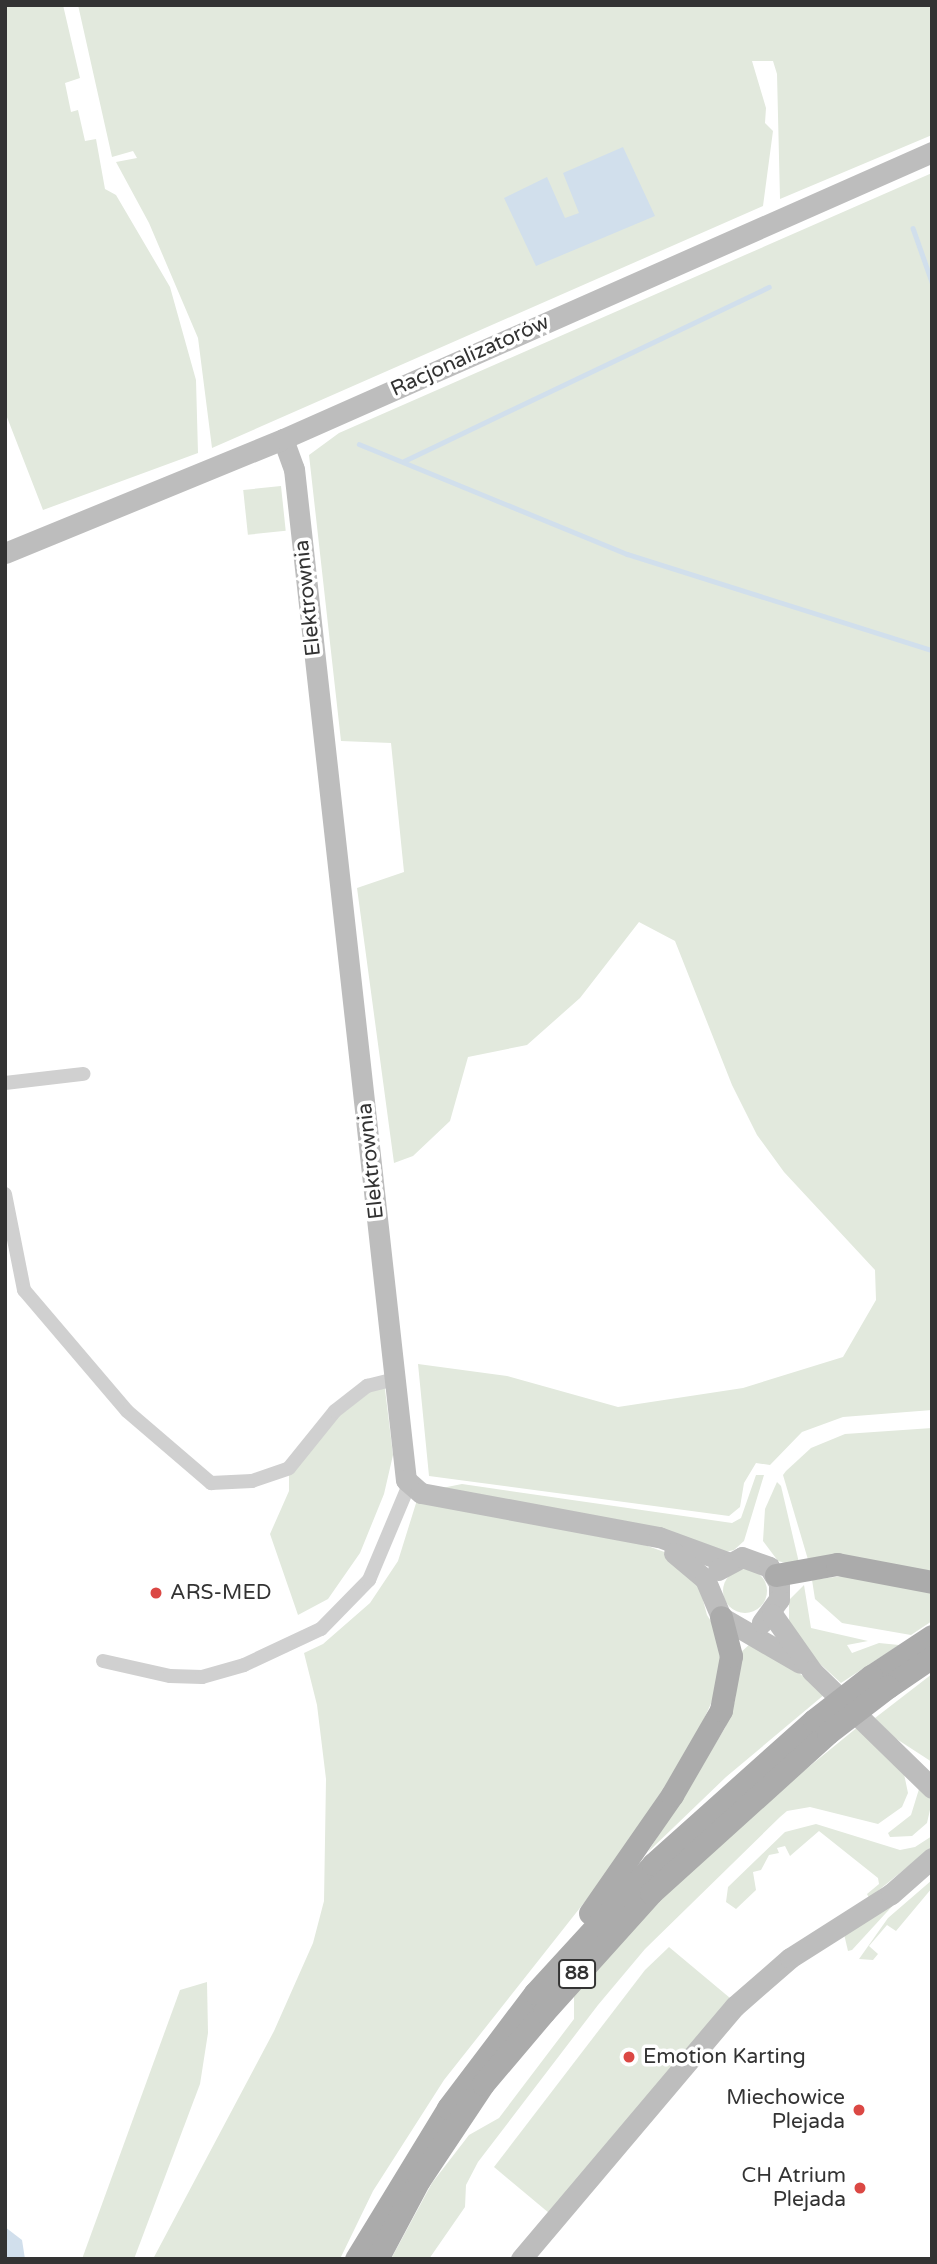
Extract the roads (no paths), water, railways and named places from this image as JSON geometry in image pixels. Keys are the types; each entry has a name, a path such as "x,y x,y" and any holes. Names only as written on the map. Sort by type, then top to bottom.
{"main road":[{"path":"776,1575 837,1564 932,1582"},
{"path":"468,2079 525,1993 601,1899 712,1730 727,1695 729,1674 729,1635 716,1609"},
{"name":"88","path":"356,2259 404,2174 468,2079 535,1993 653,1864 879,1681 927,1650"},
{"name":"88","path":"377,2259 419,2180 483,2084 651,1892 821,1727"}],"street":[{"name":"Racjonalizatorów","path":"5,553 283,439 932,152"},
{"name":"Elektrownia","path":"283,439 294,469 409,1485"},
{"path":"5,1083 83,1074"},
{"path":"5,1194 24,1290 127,1411 211,1483 252,1482 289,1468 335,1411 367,1386 395,1379"},
{"path":"103,1661 188,1678 244,1665 321,1629 355,1598 379,1558 396,1506 409,1485 444,1497 638,1534 727,1562 749,1558 769,1567 776,1575 779,1599 772,1614 759,1624 743,1627"},
{"path":"638,1534 691,1565 705,1579 716,1609 812,1671 890,1744 932,1788"},
{"path":"716,1609 713,1579 727,1562"},
{"path":"772,1614 812,1671"},
{"path":"890,1744 932,1769"},
{"path":"521,2259 735,2006 790,1958 891,1894 932,1858"}],"water":[{"path":"623,147 655,216 536,266 504,198 547,177 565,218 579,213 563,173"},
{"path":"5,2227 22,2240 25,2259 5,2259"}],"waterway":[{"path":"913,228 932,282"},
{"path":"404,461 769,287"},
{"path":"359,444 627,554 932,650"}],"place":[{"name":"ARS-MED","path":"156,1593"},
{"name":"Emotion Karting","path":"629,2057"},
{"name":"Miechowice Plejada","path":"859,2110"},
{"name":"CH Atrium Plejada","path":"860,2188"}]}
